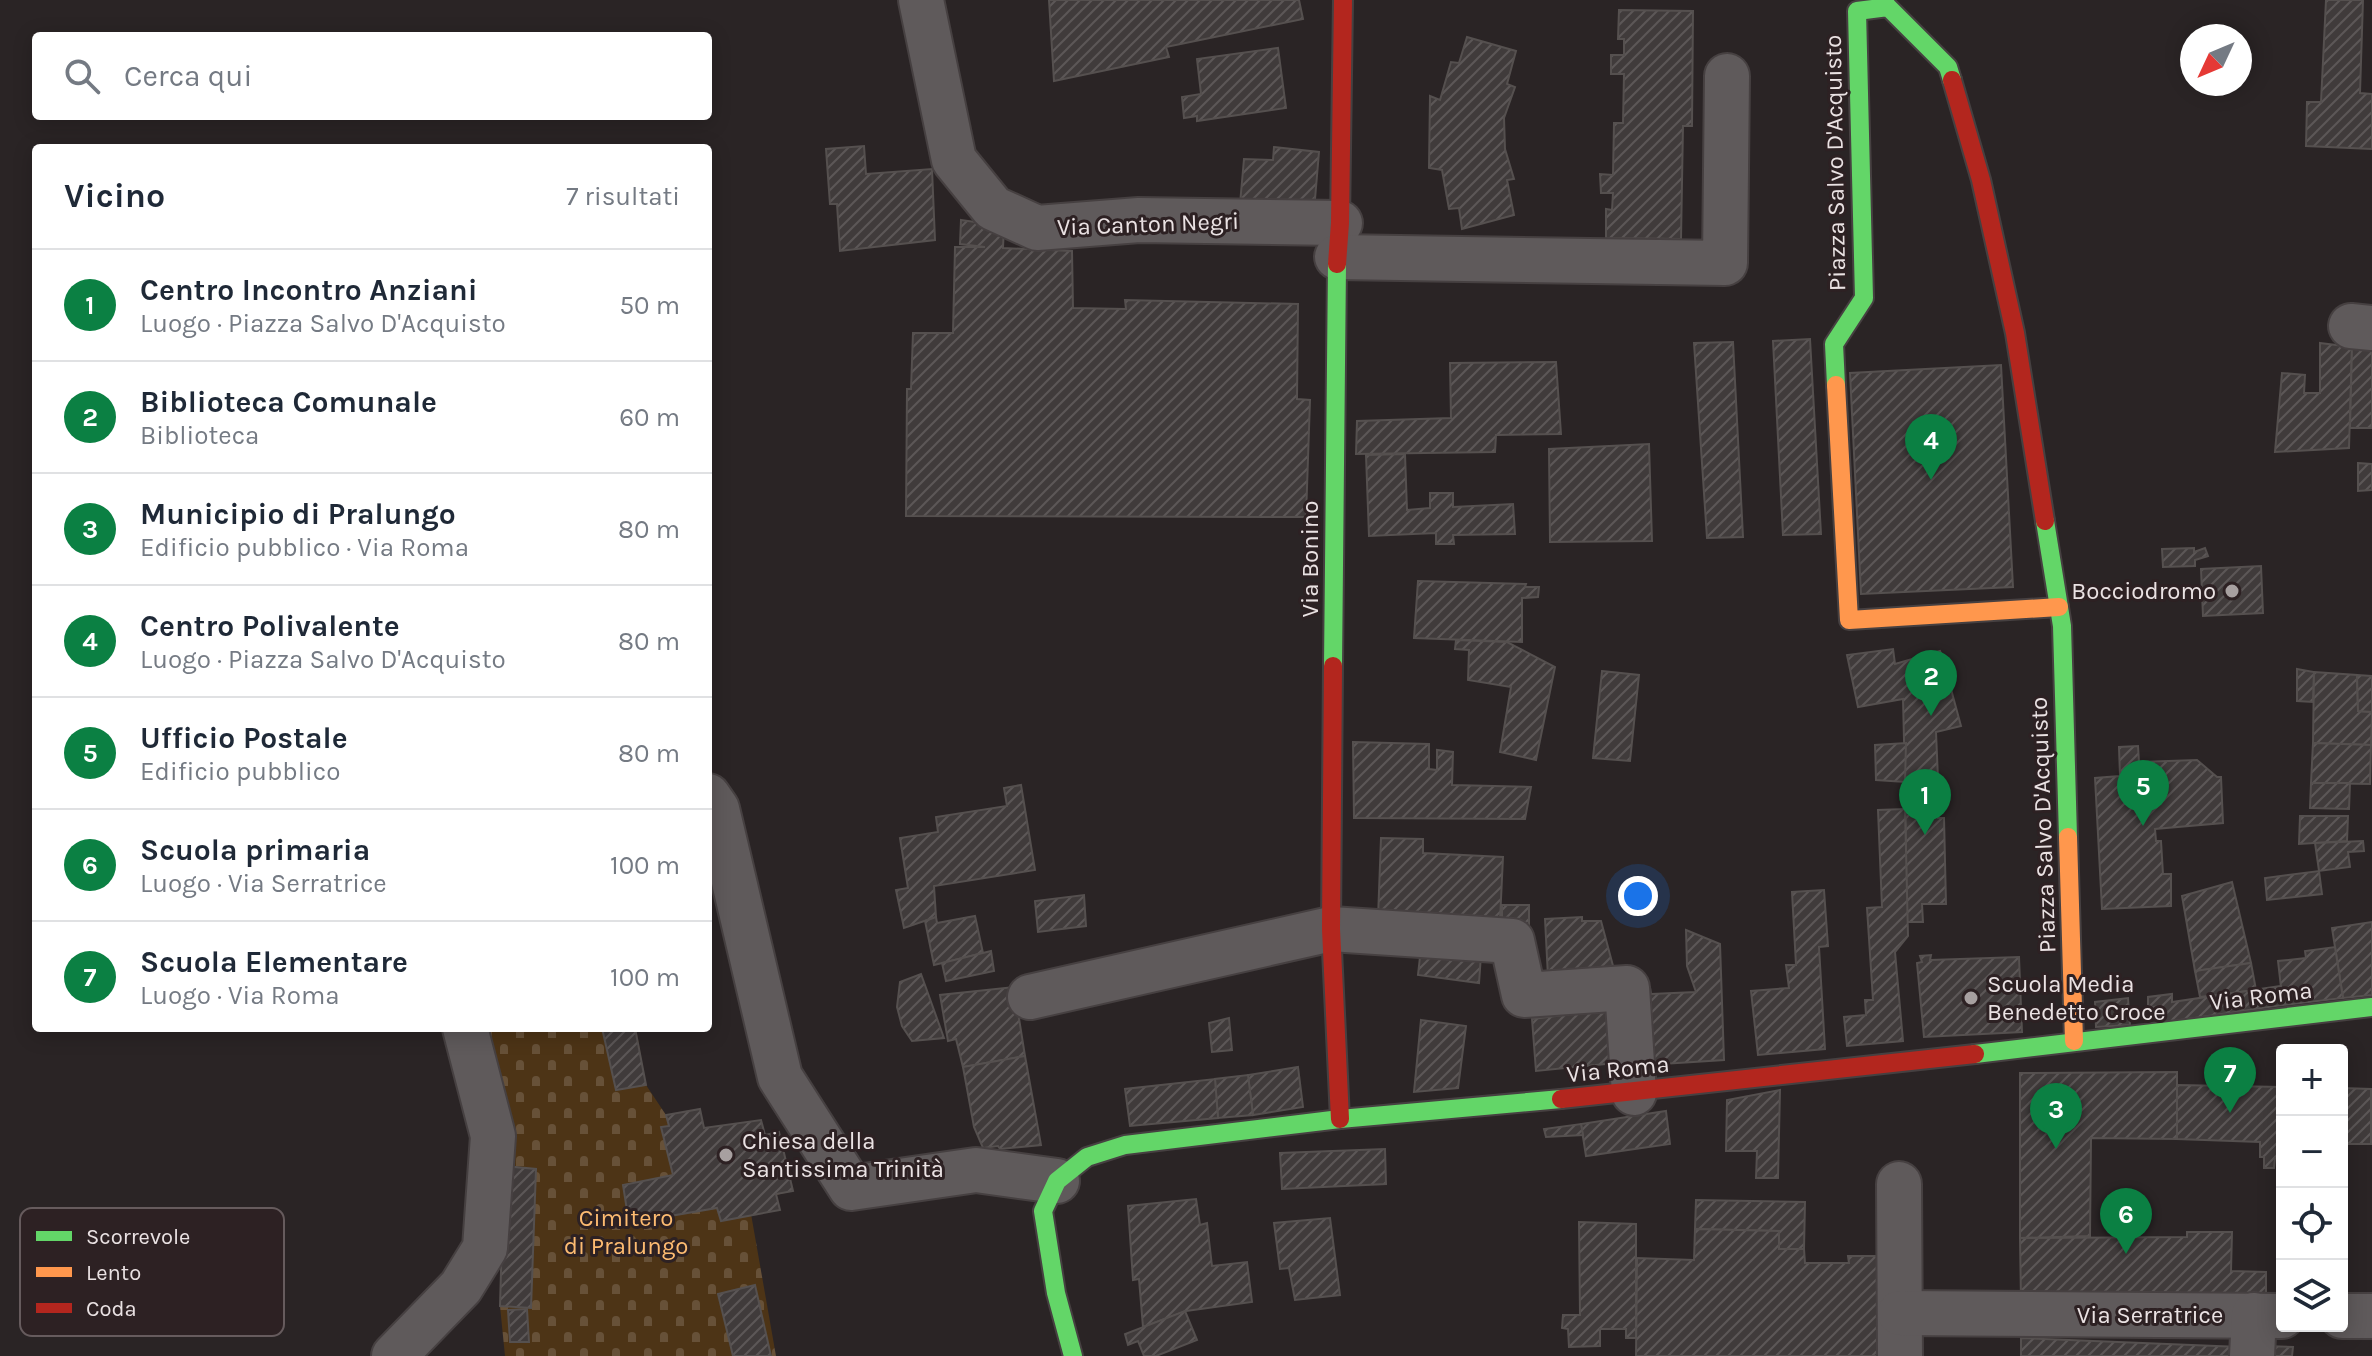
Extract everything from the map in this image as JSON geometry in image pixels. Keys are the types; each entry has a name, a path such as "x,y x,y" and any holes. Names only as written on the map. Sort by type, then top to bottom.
{"street":[{"name":"Via Canton Negri","path":"921,0 954,160 993,208 1037,228 1139,220 1338,240 1725,263 1727,76"},
{"name":"Via Bonino","path":"1340,1119 1331,929 1343,0"},
{"name":"Piazza Salvo D'Acquisto","path":"2059,607 1849,620 1834,344 1864,298 1857,11 1888,7 1948,67 1981,180 2015,333 2059,607 2062,626 2074,1041"},
{"path":"712,802 717,809 780,1077 851,1188 976,1170 1057,1181 1043,1211 1056,1293 1073,1356"},
{"path":"1030,997 1331,929 1512,941 1524,995 1627,988 1634,1093"},
{"name":"Via Roma","path":"1057,1181 1087,1157 1125,1145 1340,1119 1634,1093 2372,1007"},
{"path":"394,1356 461,1287 485,1248 493,1136 466,1032"},
{"path":"1899,1184 1900,1356"},
{"name":"Via Serratrice","path":"1900,1313 2018,1314 2263,1329"},
{"path":"2348,1316 2372,1316"}],"green space":[{"name":"Cimitero di Pralungo","path":"478,1032 637,1032 646,1085 666,1115 700,1109 704,1128 761,1120 765,1135 779,1132 793,1191 776,1195 780,1210 751,1214 776,1356 505,1356 500,1306 504,1166"}],"building":[{"path":"1049,0 1299,0 1303,19 1166,47 1169,57 1054,81"},
{"path":"2326,0 2363,0 2360,93 2372,94 2372,149 2306,146 2307,102 2321,102"},
{"path":"1619,10 1693,11 1692,126 1683,126 1681,239 1606,238 1606,209 1612,210 1613,193 1601,193 1600,174 1613,175 1614,123 1623,123 1624,74 1611,74 1611,55 1624,55 1624,39 1618,39"},
{"path":"1467,37 1516,51 1507,84 1515,87 1504,118 1505,149 1514,179 1507,180 1514,215 1462,229 1459,208 1449,209 1442,170 1429,168 1430,96 1440,100 1451,62 1459,63"},
{"path":"1278,48 1286,108 1197,121 1197,116 1184,118 1182,97 1201,94 1197,59"},
{"path":"864,146 866,174 932,169 935,240 840,251 837,204 830,204 826,149"},
{"path":"1274,147 1319,152 1314,211 1240,204 1244,159 1273,160"},
{"path":"961,220 1004,226 1003,248 1072,251 1073,308 1126,309 1125,300 1298,304 1297,399 1310,400 1306,517 906,516 907,389 911,389 913,333 953,333 955,247 985,247 960,244"},
{"path":"1810,339 1821,534 1783,535 1773,341"},
{"path":"1733,342 1743,537 1707,538 1694,343"},
{"path":"2320,343 2352,347 2349,448 2275,452 2282,373 2305,375 2304,393 2320,393"},
{"path":"2352,347 2372,348 2372,428 2350,428"},
{"path":"1556,362 1561,434 1496,435 1495,452 1356,454 1357,421 1451,418 1450,363"},
{"path":"2001,365 2013,587 1861,594 1850,373"},
{"path":"1649,444 1652,541 1550,542 1549,449"},
{"path":"1405,454 1407,510 1430,508 1430,493 1453,493 1453,507 1513,504 1515,534 1453,535 1454,544 1436,544 1436,533 1369,536 1366,455"},
{"path":"2358,463 2372,464 2372,490 2358,491"},
{"path":"2194,548 2194,552 2205,548 2208,556 2195,560 2195,566 2163,567 2162,549"},
{"name":"Bocciodromo","path":"2261,566 2263,613 2203,616 2201,569"},
{"path":"1418,581 1539,587 1538,597 1522,598 1522,642 1414,638"},
{"path":"1456,640 1507,642 1555,667 1536,760 1500,752 1511,687 1468,680 1469,650 1455,649"},
{"path":"1893,649 1895,664 1940,651 1942,656 1961,726 1936,732 1938,779 1905,781 1903,699 1858,707 1847,655"},
{"path":"2297,669 2314,672 2313,702 2297,701"},
{"path":"1602,671 1639,675 1630,761 1593,758"},
{"path":"2314,672 2357,675 2358,711 2372,712 2371,745 2313,743"},
{"path":"2357,675 2372,676 2372,712 2358,711"},
{"path":"1353,742 1429,744 1429,769 1437,770 1437,750 1453,752 1452,785 1531,787 1525,819 1354,818"},
{"path":"1906,743 1905,782 1876,780 1875,745"},
{"path":"2313,743 2371,745 2370,784 2311,783"},
{"path":"2138,746 2139,762 2197,760 2221,777 2223,823 2155,829 2156,841 2161,841 2163,874 2171,874 2171,906 2102,909 2095,778 2120,776 2119,747"},
{"path":"1938,779 1938,818 1944,818 1946,904 1922,904 1923,922 1907,922 1905,781"},
{"path":"2311,783 2350,783 2349,809 2310,808"},
{"path":"1021,785 1035,870 934,886 936,917 904,928 896,890 908,888 900,838 938,832 936,817 1007,806 1004,788"},
{"path":"1905,809 1908,936 1895,952 1903,1041 1847,1046 1844,1017 1866,1015 1865,1000 1873,1000 1867,908 1882,907 1878,810"},
{"path":"2300,816 2348,816 2347,841 2299,844"},
{"path":"1381,838 1423,839 1423,853 1503,857 1500,920 1378,918"},
{"path":"2363,841 2364,851 2348,852 2350,867 2319,871 2315,843"},
{"path":"2319,871 2322,894 2267,900 2265,878"},
{"path":"2232,882 2251,963 2195,971 2182,896"},
{"path":"1824,890 1828,946 1819,947 1825,1049 1758,1055 1751,991 1789,988 1786,965 1796,965 1792,892"},
{"path":"1084,895 1086,926 1038,932 1035,901"},
{"path":"1502,905 1529,905 1529,931 1502,931"},
{"path":"975,916 983,953 934,965 925,921 936,917 937,923"},
{"path":"1582,917 1582,921 1601,921 1616,977 1548,977 1545,919"},
{"path":"2372,922 2372,995 2343,998 2332,928"},
{"path":"1686,930 1720,944 1724,1060 1647,1065 1642,988 1650,987 1651,994 1696,992 1687,966"},
{"path":"2335,947 2343,998 2283,1005 2278,961 2306,958 2305,951"},
{"path":"1421,948 1481,955 1479,983 1418,975"},
{"path":"991,951 994,971 946,981 942,963"},
{"name":"Scuola Media Benedetto Croce","path":"1931,955 1930,960 2019,957 2022,1032 1924,1037 1917,963 1922,962 1920,956"},
{"path":"2251,963 2256,990 2200,997 2195,971"},
{"path":"921,974 944,1038 912,1041 902,1026 897,1007 900,982"},
{"path":"2281,986 2283,1005 2160,1023 2159,1006 2148,1008 2148,997 2172,994 2172,1002"},
{"path":"1014,987 1025,1056 963,1067 956,1039 948,1041 940,995"},
{"path":"2128,998 2130,1025 2096,1027 2095,1002"},
{"path":"1621,1008 1625,1062 1536,1071 1532,1019"},
{"path":"1229,1018 1232,1050 1212,1052 1209,1023"},
{"path":"1421,1020 1466,1026 1458,1088 1414,1092"},
{"path":"603,1032 636,1032 646,1085 616,1090"},
{"path":"1025,1056 1041,1145 983,1148 974,1127 963,1067"},
{"path":"1298,1067 1303,1107 1253,1115 1248,1075"},
{"path":"2177,1072 2177,1139 2091,1138 2090,1236 2020,1238 2020,1073"},
{"path":"1248,1075 1253,1115 1218,1118 1215,1079"},
{"path":"1215,1079 1218,1118 1130,1126 1125,1089"},
{"path":"2177,1085 2276,1087 2274,1168 2264,1168 2260,1142 2177,1139"},
{"path":"2348,1088 2371,1089 2371,1144 2348,1144"},
{"path":"1780,1090 1778,1178 1756,1178 1757,1151 1726,1151 1727,1100"},
{"name":"Chiesa della Santissima Trinità","path":"700,1109 704,1128 761,1120 765,1135 779,1132 793,1191 776,1194 780,1210 721,1221 717,1208 629,1223 623,1185 673,1175 661,1127 669,1126 666,1115"},
{"path":"1666,1111 1670,1144 1586,1156 1581,1124"},
{"path":"1581,1124 1583,1135 1546,1137 1544,1129"},
{"path":"1385,1149 1386,1184 1282,1189 1280,1153"},
{"path":"504,1166 536,1169 531,1308 500,1306"},
{"path":"1196,1199 1200,1225 1207,1223 1212,1266 1247,1262 1252,1302 1186,1311 1143,1327 1139,1279 1133,1280 1128,1206"},
{"path":"1696,1200 1805,1202 1804,1249 1779,1249 1779,1231 1695,1229"},
{"path":"1330,1218 1340,1295 1295,1300 1289,1268 1280,1269 1274,1223"},
{"path":"1579,1222 1636,1224 1636,1338 1626,1338 1626,1329 1600,1329 1600,1346 1569,1347 1568,1329 1562,1328 1563,1315 1580,1315"},
{"path":"1695,1229 1779,1231 1779,1249 1804,1249 1805,1263 1849,1263 1848,1256 1884,1256 1884,1356 1636,1356 1637,1258 1694,1260"},
{"path":"2187,1232 2232,1232 2231,1271 2266,1272 2266,1303 2021,1301 2020,1238 2187,1237"},
{"path":"755,1285 771,1356 733,1356 718,1294"},
{"path":"527,1309 529,1342 510,1342 508,1310"},
{"path":"1185,1311 1197,1340 1156,1356 1144,1356 1138,1341 1128,1345 1125,1334"},
{"path":"2021,1338 2240,1347 2239,1356 2021,1356"},
{"path":"2264,1346 2293,1347 2292,1356 2263,1356"}],"traffic: fast":[{"path":"1836,385 1834,344 1864,298 1857,11 1888,7 1948,67 1952,80"},
{"path":"1333,666 1337,264"},
{"path":"2045,521 2062,626 2068,837"},
{"path":"1975,1054 2372,1007"},
{"path":"1073,1356 1056,1293 1043,1211 1057,1181 1087,1157 1125,1145 1340,1119 1561,1099"}],"traffic: slow":[{"path":"1836,385 1849,620 2059,607"},
{"path":"2068,837 2074,1041"}],"traffic: jam":[{"path":"1337,264 1343,0"},
{"path":"1952,80 1981,180 2015,333 2045,521"},
{"path":"1333,666 1331,929 1340,1119"},
{"path":"1561,1099 1975,1054"}],"place":[{"name":"Centro Polivalente","path":"1931,480"},
{"name":"Bocciodromo","path":"2232,591"},
{"name":"Biblioteca Comunale","path":"1931,716"},
{"name":"Ufficio Postale","path":"2143,826"},
{"name":"Centro Incontro Anziani","path":"1925,835"},
{"name":"Scuola Media Benedetto Croce","path":"1971,998"},
{"name":"Scuola Elementare","path":"2230,1113"},
{"name":"Municipio di Pralungo","path":"2056,1149"},
{"name":"Chiesa della Santissima Trinità","path":"726,1155"},
{"name":"Scuola primaria","path":"2126,1254"}]}
